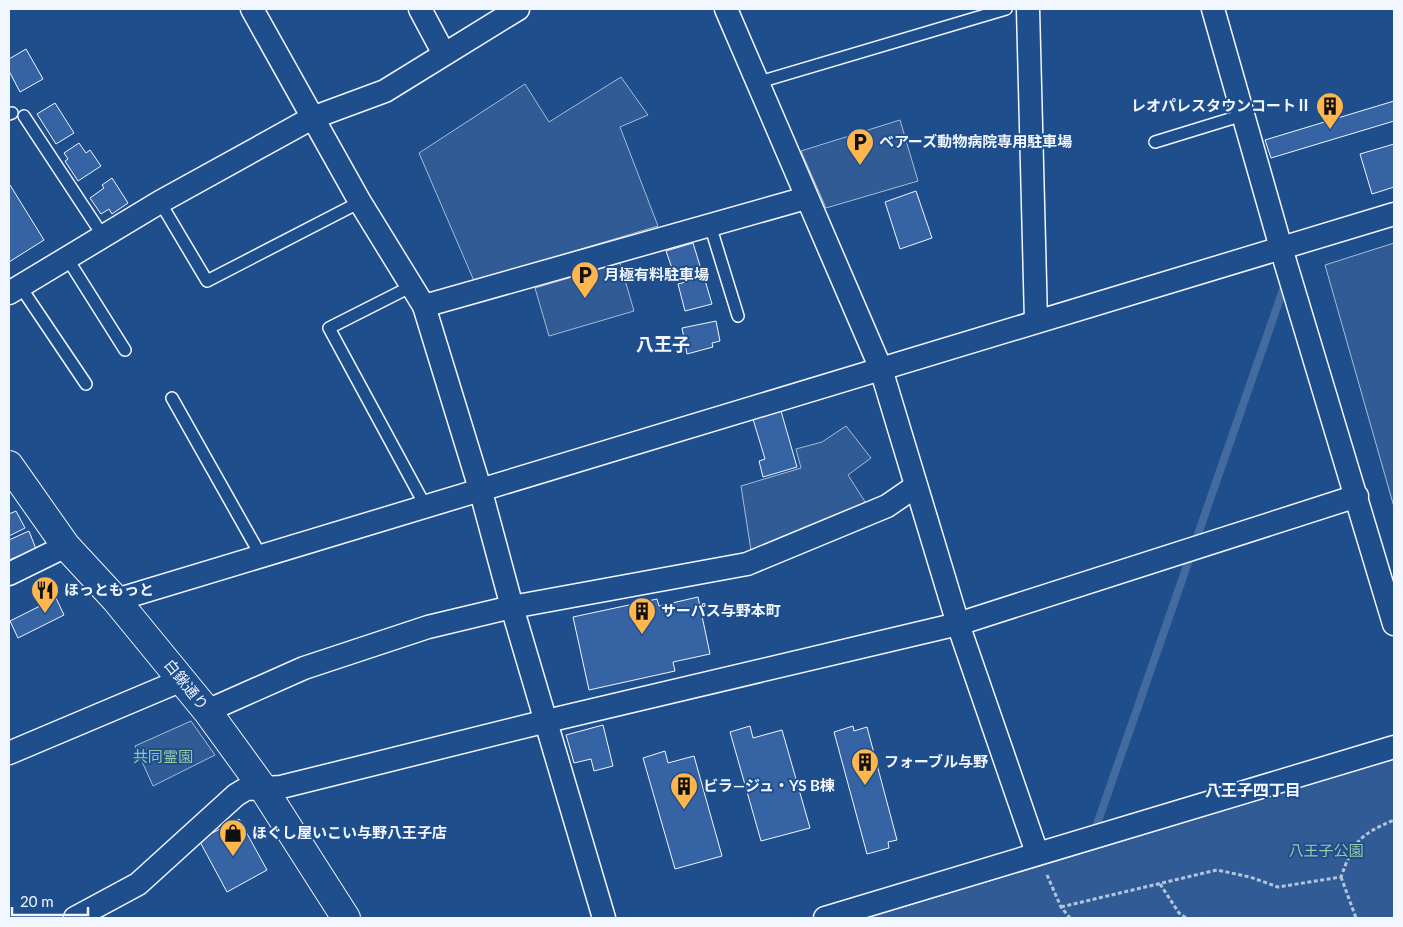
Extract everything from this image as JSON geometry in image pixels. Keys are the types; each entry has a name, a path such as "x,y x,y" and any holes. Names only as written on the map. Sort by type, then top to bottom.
{"street":[{"path":"252,9 360,202 424,306 604,918"},
{"path":"420,9 444,54"},
{"path":"15,290 160,202 312,118 384,91 518,9"},
{"path":"726,9 756,83 881,370 958,624 1037,853"},
{"path":"1213,9 1394,624"},
{"path":"1030,10 1036,321"},
{"path":"424,306 806,198"},
{"path":"116,600 480,492 1036,321 1394,214"},
{"name":"白鍬通り","path":"9,465 66,546 116,600 207,711 263,788 346,918"},
{"path":"207,711 304,668 428,626 512,607 747,564 887,506 916,486"},
{"path":"80,917 138,884 240,791 281,787 547,721 958,624 1357,496"},
{"path":"9,574 66,546"},
{"path":"9,753 182,680"},
{"path":"825,918 1394,747"}],"lane":[{"path":"756,83 1006,9"},
{"path":"1155,142 1243,115"},
{"path":"24,116 103,236"},
{"path":"160,202 206,281 360,202"},
{"path":"710,225 738,316"},
{"path":"67,258 125,350"},
{"path":"412,286 329,328 426,507"},
{"path":"15,290 86,384"},
{"path":"172,398 261,556"}],"path":[{"path":"1356,918 1341,877 1351,848 1372,830 1394,820"},
{"path":"1037,853 1062,907 1070,918"},
{"path":"1062,907 1218,870 1278,887 1341,877"},
{"path":"1160,884 1179,913 1186,918"}],"shaded area":[{"path":"621,77 648,115 620,127 658,226 474,281 419,153 525,84 549,122"},
{"name":"ベアーズ動物病院専用駐車場","path":"900,120 918,181 826,208 801,151"},
{"path":"1394,243 1394,507 1325,265"},
{"name":"月極有料駐車場","path":"620,263 634,311 549,336 535,288"},
{"path":"846,426 871,458 848,475 869,508 752,557 741,486 801,468 796,449 822,442"},
{"name":"共同霊園","path":"191,721 215,755 153,786 135,746"},
{"name":"八王子公園","path":"1394,759 1394,918 867,918"}],"building":[{"path":"26,49 43,79 20,92 9,71 9,59"},
{"name":"レオパレスタウンコートⅡ","path":"1394,101 1394,121 1271,158 1265,140"},
{"path":"55,103 74,133 56,144 37,114"},
{"path":"79,143 86,153 90,150 101,166 78,181 65,161 68,159 64,153"},
{"path":"1394,144 1394,187 1372,194 1360,154"},
{"path":"112,178 128,203 112,214 109,209 101,214 90,198 104,188 102,185"},
{"path":"9,186 44,240 9,262"},
{"path":"916,191 932,238 900,249 885,202"},
{"path":"693,243 701,269 675,277 666,251"},
{"path":"704,277 712,304 685,311 678,284"},
{"path":"716,321 720,341 712,343 713,347 687,354 682,328"},
{"path":"781,411 797,467 763,477 759,461 765,459 753,419"},
{"path":"16,511 25,528 9,536 9,514"},
{"path":"29,531 36,549 9,560 9,540"},
{"name":"サーパス与野本町","path":"698,597 710,654 673,662 675,671 589,690 573,617 657,599 659,606"},
{"path":"56,598 64,615 18,638 10,621"},
{"path":"603,725 613,766 594,771 591,759 574,763 566,735"},
{"path":"750,726 753,738 782,730 810,828 761,841 730,732"},
{"name":"フォーブル与野","path":"853,726 854,731 867,727 897,840 888,842 889,848 867,854 834,732"},
{"name":"ビラ―ジュ・YS B棟","path":"665,751 668,763 694,756 722,856 675,869 643,758"},
{"path":"239,819 267,870 227,892 199,840"}],"waterway":[{"path":"1096,827 1284,287"}],"place":[{"name":"レオパレスタウンコートⅡ","path":"1330,130"},
{"name":"ベアーズ動物病院専用駐車場","path":"860,166"},
{"name":"月極有料駐車場","path":"585,299"},
{"name":"ほっともっと","path":"45,614"},
{"name":"サーパス与野本町","path":"642,635"},
{"name":"フォーブル与野","path":"865,786"},
{"name":"ビラ―ジュ・YS B棟","path":"684,810"},
{"name":"ほぐし屋いこい与野八王子店","path":"233,857"}],"district":[{"name":"八王子","path":"663,345"},
{"name":"八王子四丁目","path":"1253,790"}]}
